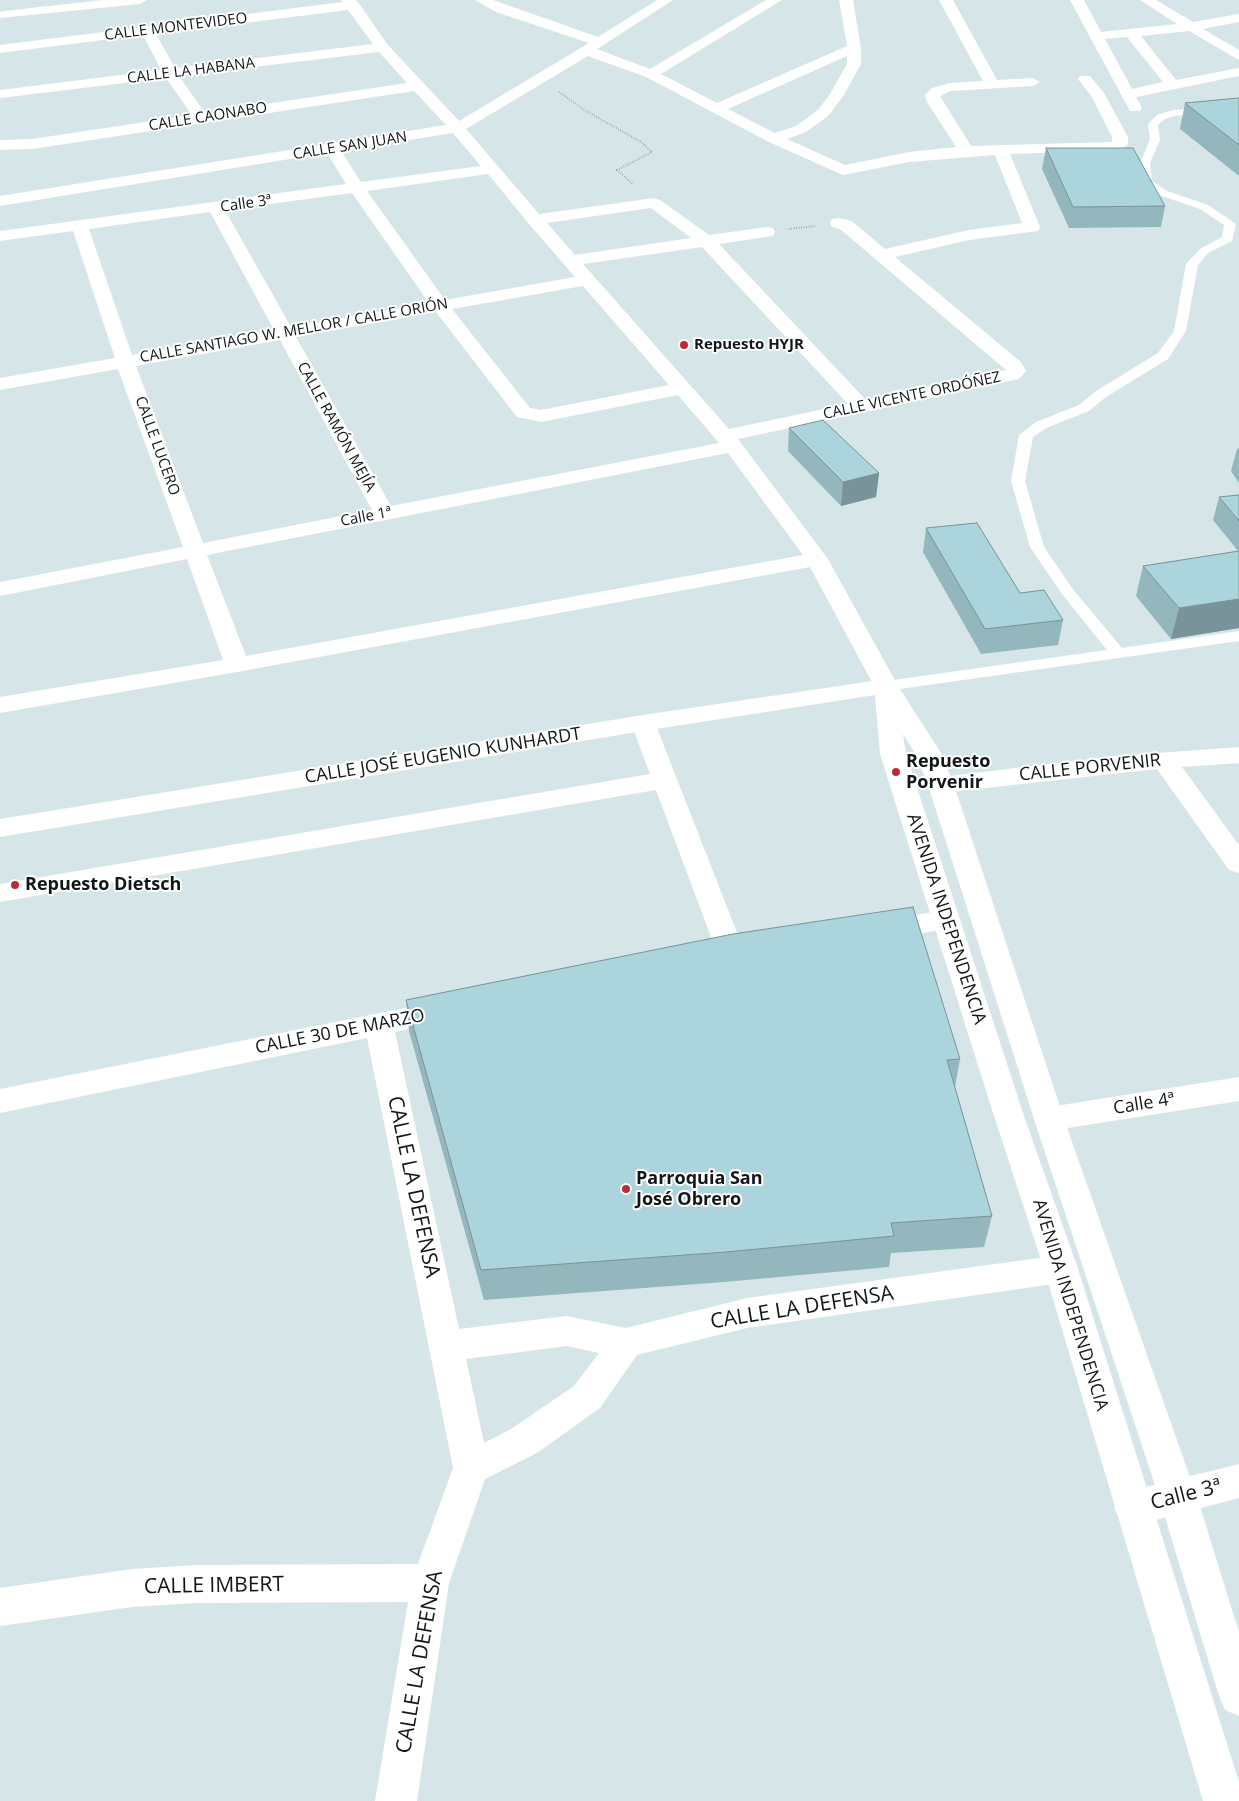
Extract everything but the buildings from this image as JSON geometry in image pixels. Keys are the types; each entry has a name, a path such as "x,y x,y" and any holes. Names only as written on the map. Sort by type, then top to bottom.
{"street":[{"path":"4,9 140,0"},
{"path":"482,0 501,9 600,42"},
{"name":"CALLE SAN JUAN","path":"0,201 332,150 457,128 535,83 666,0"},
{"path":"651,74 772,0"},
{"path":"774,139 801,129 824,113 837,95 854,64 854,48 846,0"},
{"path":"946,0 992,84"},
{"path":"1077,0 1135,108"},
{"path":"1147,0 1239,56"},
{"path":"351,2 382,47 416,86 457,128 587,280 729,441 817,559 886,686"},
{"name":"CALLE MONTEVIDEO","path":"0,49 148,31 351,2"},
{"path":"247,5 257,16"},
{"path":"1097,36 1190,27 1239,18"},
{"path":"148,31 170,73 200,118"},
{"path":"1132,34 1173,85"},
{"name":"CALLE LA HABANA","path":"0,94 382,47"},
{"path":"718,108 854,48"},
{"path":"586,50 651,74 774,139 843,170 909,156 966,151 1100,149 1116,147 1120,144 1120,138 1099,96 1085,79"},
{"path":"1127,94 1239,72"},
{"path":"966,151 934,102 932,95 936,90 950,87 1033,82"},
{"name":"CALLE CAONABO","path":"0,145 32,144 416,86"},
{"path":"881,254 969,235 1032,227 1000,149"},
{"path":"332,150 440,306 524,413 532,416 542,416 683,388"},
{"name":"Calle 3ª","path":"0,236 492,169"},
{"path":"535,220 654,203 706,241 862,407"},
{"name":"CALLE RAMÓN MEJÍA","path":"216,208 384,514"},
{"name":"CALLE VICENTE ORDÓÑEZ","path":"729,441 862,407 1012,376 1016,371 1014,366 846,225 838,224"},
{"name":"CALLE LUCERO","path":"80,226 125,361 237,665"},
{"path":"572,261 767,232"},
{"name":"CALLE SANTIAGO W. MELLOR / CALLE ORIÓN","path":"0,384 283,332 587,280"},
{"name":"Calle 1ª","path":"0,589 384,514 729,441"},
{"path":"0,705 237,665 817,559"},
{"name":"CALLE JOSÉ EUGENIO KUNHARDT","path":"0,828 643,723 886,686"},
{"name":"AVENIDA INDEPENDENCIA","path":"886,686 928,753 941,784 1049,1119 1178,1496 1239,1696"},
{"name":"AVENIDA INDEPENDENCIA","path":"886,686 893,754 1009,1116 1062,1269 1133,1508 1224,1801"},
{"path":"643,723 731,954"},
{"name":"CALLE PORVENIR","path":"941,784 1164,760 1239,755"},
{"path":"1164,760 1239,864"},
{"path":"0,893 664,780"},
{"path":"858,934 946,920"},
{"path":"702,959 760,949"},
{"name":"CALLE 30 DE MARZO","path":"0,1100 467,1007"},
{"name":"CALLE LA DEFENSA","path":"379,1024 471,1468 430,1583 396,1801"},
{"name":"Calle 4ª","path":"1049,1119 1239,1089"},
{"name":"CALLE LA DEFENSA","path":"626,1343 747,1313 1062,1269"},
{"path":"446,1346 567,1331 626,1343 587,1397 524,1441 471,1468"},
{"name":"Calle 3ª","path":"1133,1508 1239,1481"},
{"name":"CALLE IMBERT","path":"0,1607 132,1588 196,1584 430,1583"}],"lane":[{"path":"1119,654 1067,592 1037,547 1018,481 1026,434 1041,424 1084,408 1101,394 1163,356 1180,331 1192,264 1204,250 1228,239 1230,224 1204,207 1162,193 1147,182 1145,163 1155,140 1152,124 1161,117 1173,113 1239,107"},
{"path":"886,686 1239,636"}],"path":[{"path":"535,83 562,94 586,111 641,142 652,152 617,170 654,203"},
{"path":"767,232 838,224"}],"place":[{"name":"Repuesto HYJR","path":"684,345"},
{"name":"Repuesto Porvenir","path":"896,772"},
{"name":"Repuesto Dietsch","path":"15,885"},
{"name":"Parroquia San José Obrero","path":"626,1189"}]}
